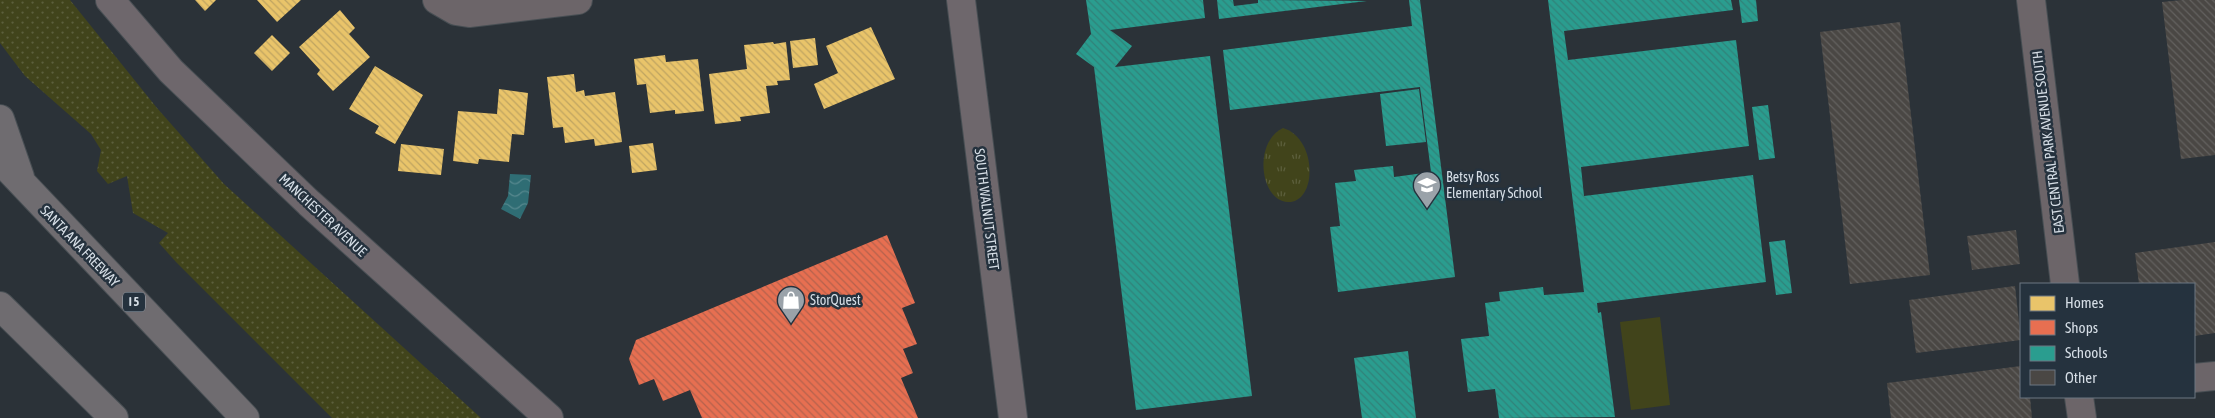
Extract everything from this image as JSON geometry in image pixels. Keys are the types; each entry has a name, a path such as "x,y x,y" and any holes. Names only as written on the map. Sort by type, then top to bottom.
{"highway":[{"path":"0,119 23,186"},
{"name":"SANTA ANA FREEWAY","path":"0,160 245,418"},
{"path":"0,306 114,418"}],"street":[{"name":"MANCHESTER AVENUE","path":"110,0 171,71 309,203 549,418"},
{"path":"441,3 456,11 469,13 578,0"},
{"name":"SOUTH WALNUT STREET","path":"961,0 1013,418"},
{"name":"EAST CENTRAL PARK AVENUE SOUTH","path":"2031,0 2065,283"},
{"path":"2195,378 2215,376"},
{"path":"2079,398 2082,418"}],"green space":[{"path":"0,0 70,0 157,108 224,184 481,418 332,418 159,243 168,233 133,213 127,176 108,184 97,171 101,150 91,134 25,76 0,43"},
{"path":"1283,128 1294,134 1302,144 1310,169 1309,181 1305,192 1298,199 1288,202 1279,199 1271,193 1266,183 1264,171 1264,158 1267,146 1273,135"},
{"path":"1660,317 1670,405 1631,410 1620,322"}],"water":[{"path":"510,174 531,175 528,203 520,219 501,209 508,196"}],"building: Homes":[{"path":"195,0 216,0 205,11"},
{"path":"257,0 301,0 277,22"},
{"path":"340,10 355,28 349,34 370,57 333,91 317,74 320,70 299,47"},
{"path":"871,27 895,79 824,109 814,84 838,73 826,46"},
{"path":"272,35 290,53 272,71 254,53"},
{"path":"815,38 818,65 793,68 790,41"},
{"path":"773,42 774,44 786,42 790,80 777,81 778,85 766,86 770,113 740,117 741,121 715,124 709,74 747,69 744,45"},
{"path":"665,55 666,62 698,59 704,111 675,114 675,110 650,113 646,84 637,85 634,59"},
{"path":"375,66 423,95 395,144 375,133 379,126 349,109"},
{"path":"574,74 576,92 584,90 585,96 615,92 622,142 595,146 594,139 565,143 563,127 553,128 547,77"},
{"path":"499,89 528,93 524,135 512,134 509,162 479,159 478,164 453,161 458,111 497,114"},
{"path":"653,143 657,170 632,173 629,146"},
{"path":"401,144 444,149 441,175 398,171"}],"building: Shops":[{"name":"StorQuest","path":"887,235 915,303 902,308 917,344 903,349 913,373 901,378 918,418 702,418 690,390 663,401 654,379 639,385 629,359 636,340"}],"building: Schools":[{"path":"1086,0 1203,0 1205,18 1110,30 1132,46 1115,67 1210,56 1252,396 1136,410 1094,67 1076,54 1091,34"},
{"path":"1217,0 1233,0 1234,6 1258,3 1258,0 1367,1 1219,19"},
{"path":"1409,0 1420,0 1455,277 1338,292 1330,227 1340,226 1335,183 1356,181 1354,170 1393,166 1394,177 1431,172 1420,87 1230,110 1223,50 1412,26"},
{"path":"1548,0 1731,0 1733,10 1564,31 1568,60 1736,40 1749,146 1581,167 1584,196 1753,175 1766,282 1597,303 1598,313 1601,312 1615,417 1499,418 1495,389 1468,392 1461,339 1489,336 1485,303 1500,301 1499,292 1543,287 1544,295 1584,292"},
{"path":"1739,0 1756,0 1758,21 1742,23"},
{"path":"1419,89 1426,142 1386,146 1380,94"},
{"path":"1768,105 1775,158 1759,160 1752,107"},
{"path":"1785,240 1792,293 1776,295 1769,242"},
{"path":"1408,351 1416,418 1362,418 1354,358"}],"building: Other":[{"path":"2215,0 2215,155 2181,159 2162,2"},
{"path":"1900,22 1930,275 1850,284 1820,32"},
{"path":"2016,230 2020,264 1972,270 1967,236"},
{"path":"2215,242 2215,333 2195,336 2195,283 2139,283 2135,253"},
{"path":"2015,286 2020,340 1916,353 1909,300"},
{"path":"2020,366 2020,398 2030,398 2032,418 1891,418 1887,383"}],"place":[{"name":"Betsy Ross Elementary School","path":"1427,209"},
{"name":"StorQuest","path":"791,324"}]}
